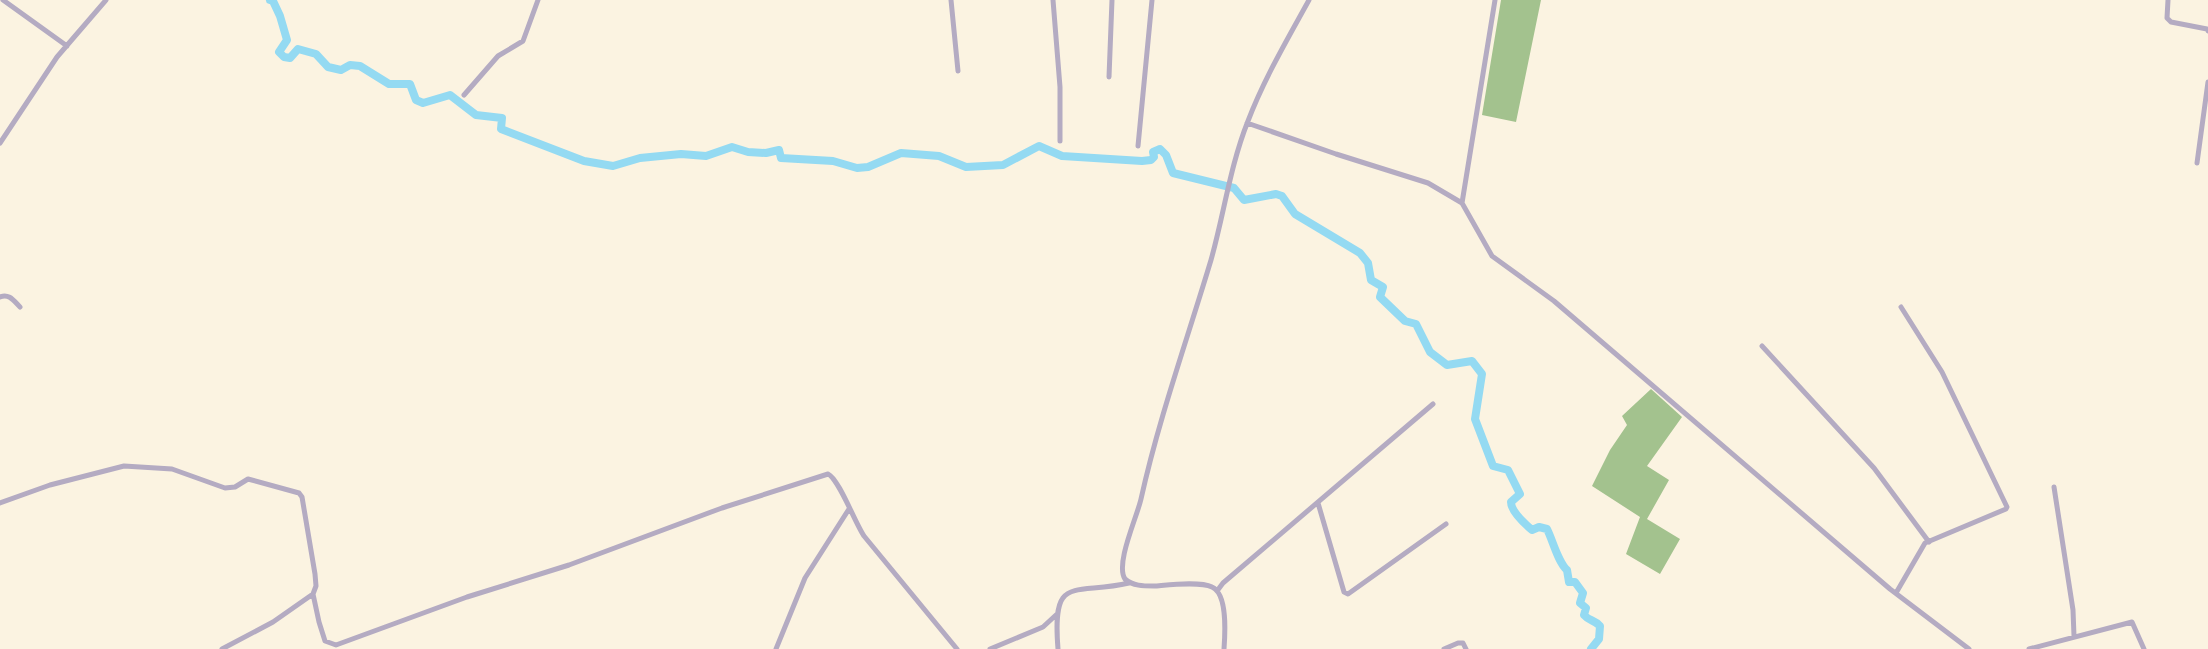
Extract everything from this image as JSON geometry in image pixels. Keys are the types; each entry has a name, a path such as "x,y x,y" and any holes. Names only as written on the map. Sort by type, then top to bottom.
{"street":[{"path":"3,0 67,46"},
{"path":"0,143 57,57 106,0"},
{"path":"464,95 498,56 523,41 538,0"},
{"path":"951,0 958,72"},
{"path":"1053,0 1060,87 1060,141"},
{"path":"1109,77 1112,0"},
{"path":"1138,146 1152,0"},
{"path":"1129,583 1122,574 1125,554 1138,514 1156,433 1211,259 1228,184 1247,123 1268,75 1309,0"},
{"path":"1462,203 1496,0"},
{"path":"2168,0 2167,18 2171,22 2207,29 2208,31"},
{"path":"2197,163 2208,82"},
{"path":"1247,123 1344,157 1428,183 1462,203 1492,256 1554,301 1896,593 1969,649"},
{"path":"0,296 10,296 20,307"},
{"path":"1896,593 1925,543 2006,509 1942,372 1901,307"},
{"path":"1762,346 1802,387 1874,468 1929,542"},
{"path":"1217,591 1223,583 1433,404"},
{"path":"0,503 50,485 124,466 172,469 225,488 236,487 248,479 262,481 293,491 302,497 315,574 316,586 313,594 324,639 330,644 339,644 467,597 569,565 722,508 825,474 834,478 856,524 876,552 957,649"},
{"path":"2054,487 2073,610 2074,636"},
{"path":"1318,503 1344,592 1348,594 1446,524"},
{"path":"776,649 805,578 849,509"},
{"path":"1058,649 1056,615 1061,599 1068,592 1129,583 1148,586 1208,586 1217,591 1224,616 1224,649"},
{"path":"222,649 268,625 313,594"},
{"path":"990,649 1043,627 1056,615"},
{"path":"2029,649 2132,622 2144,649"},
{"path":"1444,649 1458,643 1463,643 1466,649"}],"green space":[{"path":"1501,0 1541,0 1516,122 1482,115"},
{"path":"1651,389 1682,417 1647,466 1669,480 1647,519 1680,539 1660,574 1626,554 1640,517 1592,486 1610,450 1627,425 1622,416"}],"waterway":[{"path":"270,0 273,1 280,16 287,40 279,52 284,57 290,58 298,49 316,54 328,67 341,70 350,65 360,66 389,84 410,84 416,100 423,103 450,95 476,115 502,118 501,129 584,161 613,166 640,158 681,154 706,156 732,147 748,152 766,153 779,150 781,158 833,161 857,168 868,167 901,153 939,156 966,167 1003,165 1039,146 1062,156 1142,161 1151,160 1154,157 1153,152 1160,149 1166,155 1173,173 1234,188 1244,200 1276,194 1282,196 1295,214 1360,253 1368,263 1371,280 1383,287 1380,297 1405,321 1416,324 1430,352 1447,365 1472,361 1482,374 1475,419 1493,466 1508,470 1520,494 1511,502 1513,509 1532,530 1539,527 1547,529 1558,557 1567,570 1569,582 1575,582 1583,593 1580,603 1586,608 1584,615 1600,626 1599,639 1591,649"}]}
